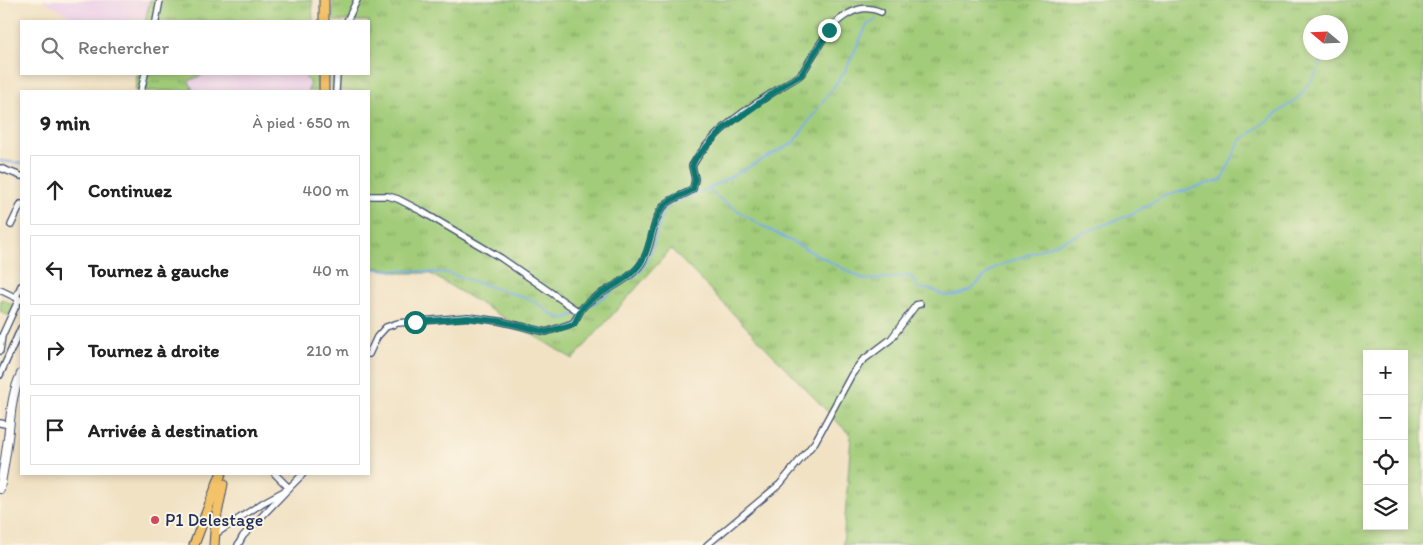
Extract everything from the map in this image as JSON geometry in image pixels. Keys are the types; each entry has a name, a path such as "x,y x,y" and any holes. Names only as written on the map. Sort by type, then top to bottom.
{"main road":[{"path":"324,0 324,20"},
{"path":"324,75 324,90"},
{"path":"194,545 222,475"},
{"path":"213,542 221,489 226,475"}],"street":[{"path":"156,20 160,0"},
{"path":"347,20 356,0"},
{"path":"370,352 376,337 386,327 398,323 468,318 499,321 546,332 574,324 585,304 618,285 643,262 663,207 671,200 687,194 693,189 695,179 692,166 696,158 723,129 801,75 829,30 841,19 862,8 871,8 881,12"},
{"path":"141,90 145,75"},
{"path":"336,90 337,75"},
{"path":"0,168 20,176"},
{"path":"370,196 388,196 421,211 501,258 579,312"},
{"path":"11,225 20,206"},
{"path":"0,290 19,299 2,336 0,351"},
{"path":"707,545 780,484 815,442 852,374 862,361 891,340 916,305 920,304"},
{"path":"0,375 20,330"},
{"path":"0,489 14,390 20,376"},
{"path":"0,423 10,424"},
{"path":"276,475 289,489"},
{"path":"238,545 243,536 302,475"},
{"path":"213,542 264,502 289,489"}],"shaded area":[{"path":"43,0 150,0 145,20 76,20"},
{"path":"202,75 305,75 310,85 308,90 193,90 189,81"}],"green space":[{"path":"150,0 312,0 313,20 145,20"},
{"path":"333,0 1423,0 1423,545 843,545 851,436 671,249 573,359 429,273 401,273 370,266 370,90 332,90 332,75 370,75 370,20 333,20"},
{"path":"137,75 202,75 189,81 193,90 135,90"},
{"path":"305,75 317,75 318,90 308,90 310,85"},
{"path":"1,299 14,305 9,316 0,311"}],"waterway":[{"path":"630,279 642,270 651,253 663,212 670,204 708,189 793,143 845,71 867,25 876,20"},
{"path":"708,189 717,197 762,226 865,280 911,276 918,288 933,290 945,296 957,295 970,290 994,268 1129,215 1165,196 1222,180 1240,141 1299,97 1317,73 1322,60"},
{"path":"0,161 20,163"},
{"path":"370,267 447,273 532,300 553,315 563,319 576,314"},
{"path":"584,310 620,286"}],"place":[{"name":"P1 Delestage","path":"155,520"}],"route":[{"path":"415,322 468,318 499,321 546,332 574,324 585,304 618,285 643,262 663,207 671,200 687,194 693,189 695,179 692,166 696,158 723,129 801,75 829,30"}]}
